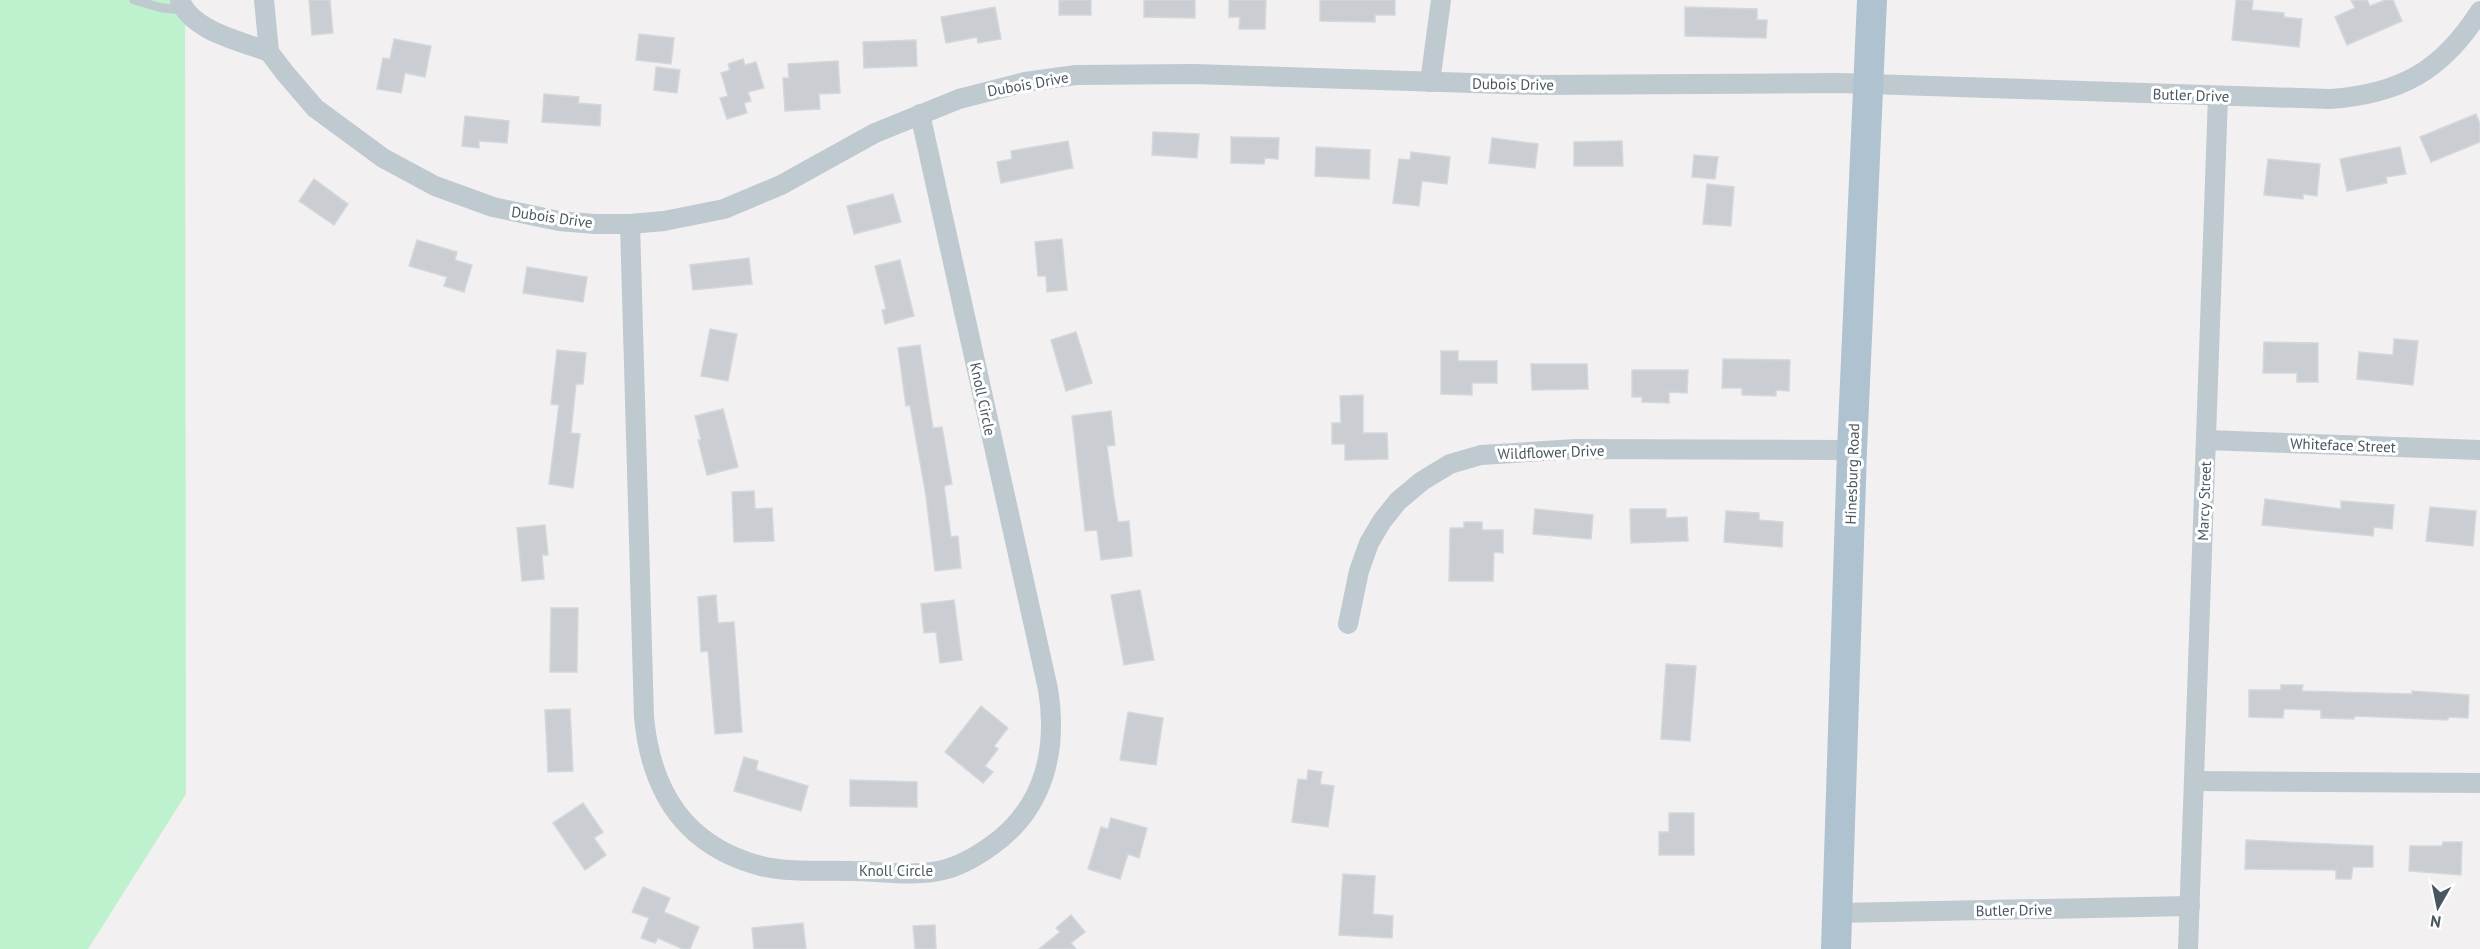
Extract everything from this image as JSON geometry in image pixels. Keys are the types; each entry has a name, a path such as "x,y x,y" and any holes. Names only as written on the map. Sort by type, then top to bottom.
{"main road":[{"name":"Hinesburg Road","path":"1836,949 1852,450 1872,0"}],"street":[{"path":"182,5 196,23 269,52 264,0"},
{"path":"1430,82 1441,0"},
{"name":"Butler Drive","path":"1869,86 2330,99 2358,97 2385,91 2425,72 2467,32 2480,11"},
{"name":"Dubois Drive","path":"269,52 303,96 330,120 382,158 435,186 493,207 524,215 559,221 630,224 697,215 751,199 875,133 920,114 994,88 1025,82 1098,74 1193,74 1537,85 1809,83 1869,86"},
{"name":"Marcy Street","path":"2188,949 2218,96"},
{"name":"Knoll Circle","path":"630,224 644,717 650,760 660,787 687,824 704,839 734,857 761,866 790,870 916,872 943,870 955,866 994,844 1026,814 1046,771 1050,754 1052,722 1048,689 920,114"},
{"name":"Whiteface Street","path":"2206,440 2480,450"},
{"name":"Wildflower Drive","path":"1347,624 1359,571 1369,543 1382,521 1398,501 1422,481 1450,464 1481,454 1576,449 1852,450"},
{"path":"2194,781 2480,783"},
{"name":"Butler Drive","path":"1838,913 2190,906"}],"lane":[{"path":"134,0 162,8 182,5"}],"green space":[{"path":"0,0 185,0 186,794 88,949 0,949"}],"building":[{"path":"309,0 330,0 333,33 312,35"},
{"path":"1059,0 1091,0 1091,15 1059,15"},
{"path":"1144,0 1195,0 1195,18 1144,17"},
{"path":"1229,0 1266,0 1265,29 1239,29 1240,17 1229,17"},
{"path":"1320,0 1395,0 1395,15 1375,15 1375,22 1320,21"},
{"path":"2236,0 2253,0 2252,10 2284,13 2284,17 2302,19 2299,47 2232,40"},
{"path":"2351,0 2367,0 2370,6 2385,0 2393,0 2402,21 2347,45 2335,17 2355,8"},
{"path":"995,7 1001,39 978,43 977,37 946,43 941,17"},
{"path":"1685,7 1757,9 1757,20 1767,20 1766,38 1685,36"},
{"path":"639,34 674,38 671,64 636,60"},
{"path":"394,39 431,46 425,77 405,73 401,93 377,89 383,58 390,59"},
{"path":"916,40 917,66 864,68 863,42"},
{"path":"743,59 745,65 756,62 764,88 748,92 751,101 744,103 747,113 727,119 720,98 728,96 721,73 730,70 728,64"},
{"path":"838,61 840,93 819,94 820,109 785,111 783,78 789,78 788,64"},
{"path":"656,67 680,70 677,93 654,90"},
{"path":"544,94 579,97 578,103 601,105 600,126 542,122"},
{"path":"2476,114 2480,124 2480,142 2431,162 2420,137"},
{"path":"465,116 509,121 507,143 479,141 479,148 462,146"},
{"path":"1153,132 1199,134 1197,158 1152,155"},
{"path":"1231,137 1279,138 1278,159 1265,158 1264,164 1231,163"},
{"path":"1492,138 1538,144 1535,168 1489,163"},
{"path":"1068,141 1073,168 1001,183 997,162 1012,159 1011,151"},
{"path":"1622,141 1623,166 1574,166 1574,142"},
{"path":"1316,147 1370,150 1369,179 1315,176"},
{"path":"2400,147 2406,174 2386,177 2387,183 2347,191 2340,159"},
{"path":"1411,152 1450,157 1447,184 1422,181 1419,206 1393,203 1399,159 1410,160"},
{"path":"1694,155 1718,157 1715,179 1692,177"},
{"path":"2268,159 2320,164 2317,196 2303,194 2303,199 2264,195"},
{"path":"314,179 348,204 334,225 299,201"},
{"path":"1707,184 1734,187 1731,226 1703,224"},
{"path":"893,194 901,222 854,234 847,206"},
{"path":"1062,239 1067,290 1047,292 1046,276 1038,276 1035,242"},
{"path":"417,240 457,252 455,260 472,265 464,292 444,286 447,277 409,266"},
{"path":"749,258 752,284 693,290 690,265"},
{"path":"900,260 914,316 885,324 882,310 886,309 875,266"},
{"path":"527,267 587,277 583,302 523,293"},
{"path":"710,329 737,334 728,381 701,376"},
{"path":"1076,332 1092,383 1066,391 1051,340"},
{"path":"2394,339 2418,341 2413,385 2357,379 2359,352 2393,355"},
{"path":"2264,342 2318,343 2318,382 2297,382 2297,373 2263,373"},
{"path":"920,345 933,428 942,427 952,484 944,486 951,537 958,536 961,568 935,571 926,496 910,405 906,406 898,348"},
{"path":"557,350 586,353 583,384 576,384 571,433 580,434 573,488 549,484 559,405 551,404"},
{"path":"1441,351 1458,351 1458,361 1497,361 1497,383 1472,383 1472,395 1441,394"},
{"path":"1723,359 1790,360 1789,391 1776,390 1776,396 1742,395 1742,388 1722,388"},
{"path":"1531,364 1587,364 1588,389 1532,390"},
{"path":"1632,370 1688,370 1687,393 1669,392 1669,403 1642,402 1642,397 1632,397"},
{"path":"1363,395 1363,433 1387,433 1388,459 1345,460 1345,444 1332,444 1332,423 1341,423 1340,396"},
{"path":"723,409 738,467 707,475 698,440 701,440 695,416"},
{"path":"1111,411 1115,445 1107,446 1114,498 1118,522 1129,521 1132,556 1101,560 1097,530 1085,531 1072,416"},
{"path":"754,491 755,509 772,508 774,541 734,542 732,492"},
{"path":"2265,499 2341,509 2341,501 2394,505 2392,529 2374,527 2373,536 2262,525"},
{"path":"2430,507 2476,511 2473,546 2426,541"},
{"path":"1535,509 1593,515 1591,539 1533,534"},
{"path":"1630,509 1666,509 1666,518 1687,517 1688,541 1631,543"},
{"path":"1726,511 1759,513 1759,520 1783,522 1782,547 1724,542"},
{"path":"1464,522 1482,522 1482,530 1503,530 1503,553 1494,552 1493,581 1449,581 1450,528 1464,528"},
{"path":"545,525 548,555 542,555 544,579 522,581 517,528"},
{"path":"1140,590 1154,660 1124,665 1111,595"},
{"path":"716,595 718,623 734,622 742,732 715,734 708,651 701,652 698,597"},
{"path":"954,600 962,660 940,663 936,632 924,633 921,604"},
{"path":"551,608 578,608 577,672 550,672"},
{"path":"1666,664 1696,666 1690,741 1661,739"},
{"path":"2281,685 2303,685 2302,691 2412,694 2412,691 2469,695 2468,718 2448,717 2448,720 2355,716 2354,719 2321,718 2321,710 2284,709 2283,718 2249,717 2249,690 2281,690"},
{"path":"981,706 1008,728 994,746 998,749 985,766 993,772 983,783 945,752"},
{"path":"570,709 573,771 548,772 545,710"},
{"path":"1128,712 1163,718 1156,765 1120,760"},
{"path":"744,757 758,761 756,770 808,786 801,811 734,791"},
{"path":"1308,770 1322,772 1320,784 1334,786 1328,827 1292,822 1298,779 1307,780"},
{"path":"850,780 917,782 917,807 850,806"},
{"path":"583,803 603,832 594,838 606,855 585,870 553,823"},
{"path":"1669,813 1694,813 1694,855 1659,855 1659,832 1669,832"},
{"path":"1111,818 1147,828 1139,858 1128,854 1120,879 1088,869 1101,827 1108,829"},
{"path":"2246,840 2373,846 2373,867 2353,867 2351,879 2336,879 2336,870 2245,869"},
{"path":"2443,842 2462,842 2461,875 2409,871 2410,846 2442,846"},
{"path":"1343,874 1375,876 1373,914 1393,916 1392,938 1339,935"},
{"path":"643,887 670,898 664,912 699,927 690,949 683,949 658,938 655,943 641,938 649,918 632,912"},
{"path":"1071,915 1085,932 1071,943 1076,949 1039,949 1060,932 1056,928"},
{"path":"803,923 806,949 754,949 752,928"},
{"path":"935,925 936,949 915,949 913,926"}]}
